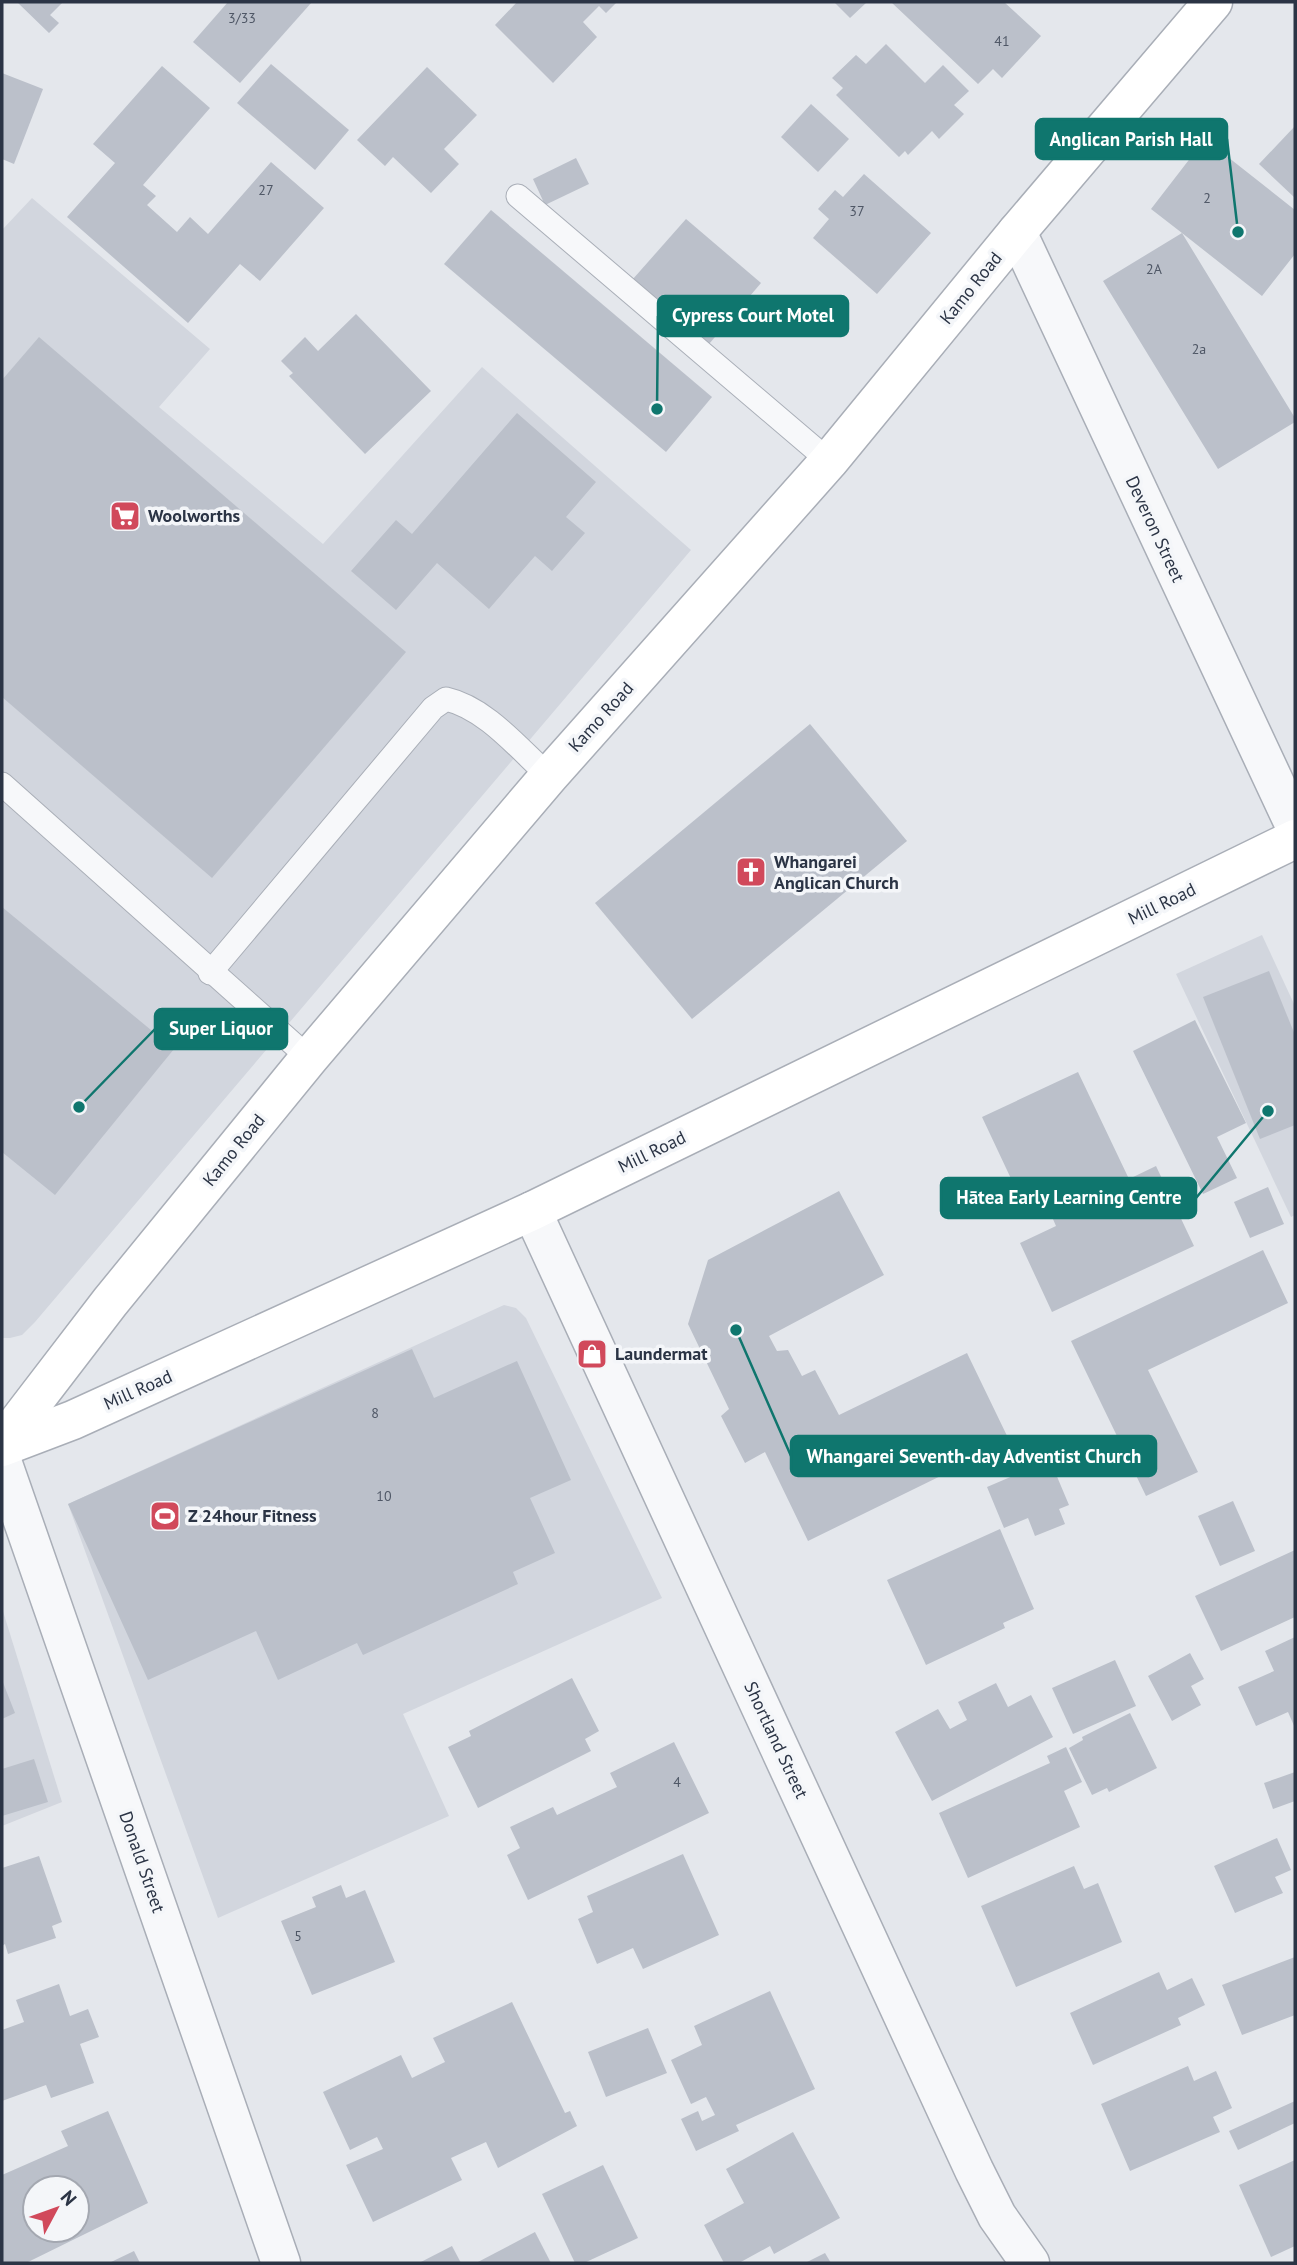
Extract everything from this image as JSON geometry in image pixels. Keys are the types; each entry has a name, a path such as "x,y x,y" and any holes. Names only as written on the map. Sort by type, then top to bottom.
{"main road":[{"name":"Kamo Road","path":"2,1445 110,1302 309,1058 549,776 829,461 1017,232 1213,2"},
{"name":"Mill Road","path":"2,1445 74,1420 532,1211 1295,839"}],"street":[{"name":"Deveron Street","path":"1017,232 1295,826"},
{"name":"Shortland Street","path":"532,1211 974,2170 997,2216 1030,2263"},
{"name":"Donald Street","path":"2,1461 281,2263"}],"lane":[{"path":"518,196 829,461"},
{"path":"210,973 433,708 446,699 462,702 481,715 549,776"},
{"path":"2,786 309,1058"}],"shaded area":[{"path":"32,198 210,349 159,407 323,544 482,367 691,550 35,1322 22,1335 2,1338 2,230"},
{"path":"1262,935 1295,1006 1295,1215 1291,1217 1176,974"},
{"path":"504,1305 516,1308 526,1318 662,1598 403,1714 449,1816 218,1918 68,1504"},
{"path":"2,1608 62,1802 2,1826"}],"building":[{"path":"17,2 63,2 50,15 59,23 49,33"},
{"path":"228,2 312,2 240,83 193,42"},
{"path":"517,2 617,2 606,13 599,6 583,22 597,37 553,83 495,25"},
{"path":"834,2 867,2 850,18"},
{"path":"891,2 1004,2 1041,36 1002,78 993,69 978,84"},
{"path":"886,44 925,83 943,65 969,91 954,105 964,114 939,139 932,131 908,155 905,151 899,157 836,95 843,88 832,78 856,55 866,64"},
{"path":"271,64 349,130 315,170 237,103"},
{"path":"162,66 210,108 143,185 156,196 147,205 177,232 190,217 208,234 271,162 324,208 260,281 240,264 188,323 67,217 115,163 93,144"},
{"path":"427,67 477,115 444,149 459,164 431,193 393,157 385,166 357,140"},
{"path":"2,73 43,89 14,164 2,159"},
{"path":"811,104 849,139 818,172 781,137"},
{"path":"1295,126 1295,198 1259,164"},
{"path":"1205,139 1295,210 1295,254 1262,296 1151,209"},
{"path":"576,158 589,184 545,205 533,179"},
{"path":"864,174 931,233 877,294 813,238 829,219 818,209 835,190 843,197"},
{"path":"491,210 712,397 666,452 444,264"},
{"path":"686,219 761,283 709,344 633,279"},
{"path":"1182,233 1295,418 1295,422 1218,469 1103,281"},
{"path":"356,314 431,391 365,454 289,376 293,373 281,361 305,337 318,351"},
{"name":"Woolworths","path":"39,337 406,652 212,878 2,697 2,380"},
{"path":"517,413 596,482 566,517 585,533 552,571 535,556 489,609 437,563 396,610 351,571 396,520 412,534"},
{"name":"Whangarei Anglican Church","path":"810,724 907,841 692,1019 595,903"},
{"path":"2,907 174,1049 55,1195 2,1152"},
{"path":"1269,971 1295,1035 1295,1125 1260,1139 1203,997"},
{"path":"1195,1020 1246,1123 1217,1137 1237,1178 1203,1194 1133,1051"},
{"path":"1078,1072 1129,1179 1156,1166 1194,1246 1052,1312 1020,1243 1056,1226 1049,1210 1030,1219 982,1117"},
{"path":"1268,1187 1284,1224 1250,1238 1234,1202"},
{"path":"839,1191 884,1275 769,1336 777,1351 788,1350 802,1376 815,1370 839,1415 967,1353 1010,1442 808,1541 765,1452 745,1463 721,1416 729,1409 688,1324 708,1260"},
{"path":"1263,1250 1288,1303 1148,1370 1198,1472 1146,1496 1071,1341"},
{"path":"412,1349 434,1398 517,1361 571,1480 530,1498 555,1553 513,1572 518,1584 363,1655 357,1643 278,1680 256,1631 148,1680 68,1504"},
{"path":"1050,1460 1069,1505 1059,1509 1065,1524 1035,1536 1028,1518 1004,1528 987,1487"},
{"path":"1233,1501 1255,1551 1220,1566 1198,1516"},
{"path":"1000,1529 1034,1609 1003,1623 1005,1628 926,1665 887,1580"},
{"path":"1295,1550 1295,1617 1221,1651 1195,1596"},
{"path":"1295,1637 1295,1728 1288,1712 1256,1726 1238,1687 1274,1671 1265,1651"},
{"path":"1190,1653 1204,1679 1191,1686 1201,1705 1172,1721 1148,1676"},
{"path":"1115,1660 1136,1706 1073,1734 1052,1688"},
{"path":"572,1678 599,1731 585,1739 591,1751 478,1808 448,1747 471,1736 469,1731"},
{"path":"2,1680 15,1713 2,1719"},
{"path":"996,1683 1008,1707 1031,1695 1053,1737 932,1801 895,1732 938,1709 950,1729 967,1720 958,1702"},
{"path":"1130,1713 1157,1768 1109,1792 1107,1788 1092,1795 1069,1748 1083,1740 1082,1737"},
{"path":"674,1742 709,1813 528,1900 507,1855 520,1848 510,1827 553,1807 557,1815 617,1787 610,1773"},
{"path":"1066,1747 1082,1782 1064,1791 1080,1827 968,1878 939,1813 1050,1763 1047,1756"},
{"path":"34,1759 48,1802 2,1816 2,1769"},
{"path":"1295,1772 1295,1801 1273,1809 1264,1783"},
{"path":"1277,1838 1291,1870 1275,1877 1283,1893 1235,1913 1214,1866"},
{"path":"683,1854 719,1935 643,1969 633,1948 597,1964 578,1919 593,1912 587,1896"},
{"path":"39,1856 62,1922 52,1926 56,1938 8,1954 5,1944 2,1946 2,1868"},
{"path":"1074,1866 1084,1889 1098,1883 1122,1942 1016,1987 981,1906"},
{"path":"341,1885 346,1898 365,1890 395,1962 312,1995 281,1921 316,1907 312,1897"},
{"path":"1295,1957 1295,2015 1242,2035 1222,1985"},
{"path":"1159,1972 1167,1990 1192,1978 1205,2005 1178,2018 1181,2025 1093,2065 1070,2013"},
{"path":"59,1984 70,2016 88,2009 99,2037 80,2044 94,2083 51,2098 46,2085 2,2101 2,2030 24,2022 16,2000"},
{"path":"770,1991 815,2089 736,2125 739,2131 696,2151 681,2119 698,2111 702,2121 715,2115 706,2097 691,2104 671,2060 702,2045 694,2026"},
{"path":"512,2002 565,2113 570,2111 577,2126 498,2168 486,2142 451,2158 462,2180 373,2222 346,2165 383,2149 377,2137 350,2150 323,2092 401,2055 412,2078 445,2062 433,2038"},
{"path":"648,2028 667,2073 606,2097 588,2052"},
{"path":"1188,2066 1194,2081 1216,2071 1232,2108 1213,2117 1220,2132 1130,2171 1101,2104"},
{"path":"1295,2101 1295,2123 1238,2150 1229,2131"},
{"path":"108,2111 148,2203 91,2231 91,2174 21,2174 21,2244 65,2244 26,2263 2,2263 2,2175 68,2146 61,2131"},
{"path":"793,2132 840,2218 774,2254 770,2246 739,2263 724,2263 704,2225 744,2203 726,2169"},
{"path":"1295,2160 1295,2246 1271,2257 1239,2185"},
{"path":"603,2165 638,2238 584,2263 575,2263 542,2194"},
{"path":"535,2232 551,2263 476,2263"},
{"path":"452,2246 461,2263 419,2263"},
{"path":"134,2251 140,2263 109,2263"},
{"path":"825,2253 831,2263 805,2263"}],"place":[{"name":"Anglican Parish Hall","path":"1238,232"},
{"name":"Cypress Court Motel","path":"657,409"},
{"name":"Woolworths","path":"125,516"},
{"name":"Whangarei Anglican Church","path":"751,872"},
{"name":"Super Liquor","path":"79,1107"},
{"name":"Hātea Early Learning Centre","path":"1268,1111"},
{"name":"Whangarei Seventh-day Adventist Church","path":"736,1330"},
{"name":"Laundermat","path":"592,1354"},
{"name":"Z 24hour Fitness","path":"165,1516"}]}
